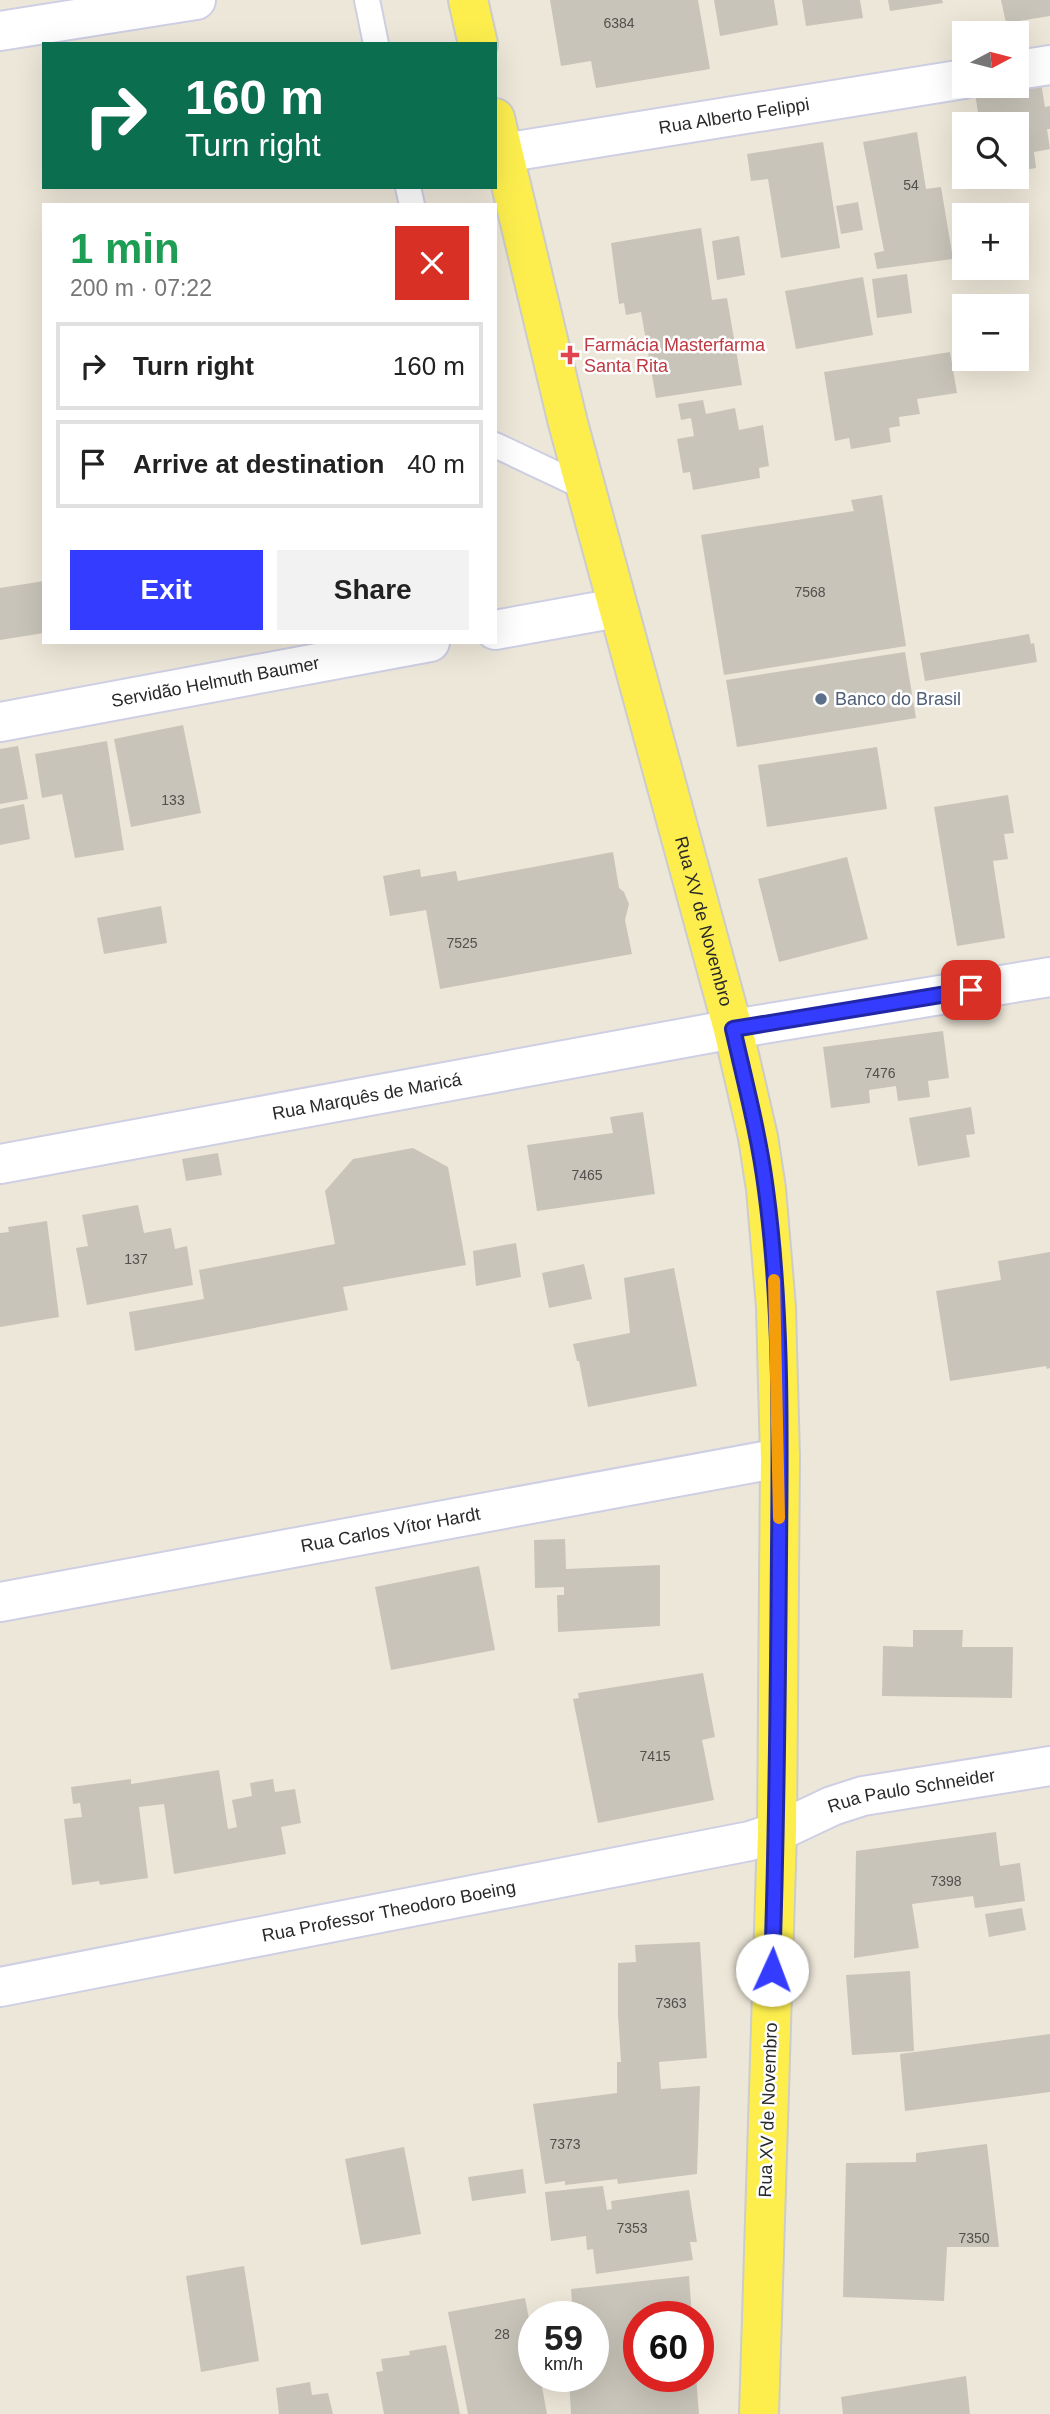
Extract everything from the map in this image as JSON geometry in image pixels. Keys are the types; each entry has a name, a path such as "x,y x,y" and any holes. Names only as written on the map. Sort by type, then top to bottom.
{"main road":[{"path":"468,0 478,42"},
{"name":"Rua XV de Novembro","path":"499,136 617,608 733,1029 758,1137 766,1189 776,1307 780,1458 777,1832 759,2414"}],"street":[{"path":"0,31 196,0"},
{"path":"1029,68 1050,65"},
{"name":"Rua Alberto Felippi","path":"499,136 952,80"},
{"path":"497,630 617,608"},
{"name":"Servidão Helmuth Baumer","path":"0,722 419,644"},
{"name":"Rua Marquês de Maricá","path":"0,1164 733,1029 1050,977"},
{"name":"Rua Carlos Vítor Hardt","path":"0,1602 780,1458"},
{"name":"Rua Paulo Schneider","path":"777,1832 832,1806 863,1796 1050,1766"},
{"name":"Rua Professor Theodoro Boeing","path":"0,1987 736,1844 777,1832"}],"lane":[{"path":"367,0 376,42"},
{"path":"497,445 586,488"}],"building":[{"path":"550,0 698,0 710,69 596,88 591,61 561,66"},
{"path":"714,0 774,0 778,25 720,36"},
{"path":"802,0 860,0 863,18 806,26"},
{"path":"888,0 942,0 943,3 890,11"},
{"path":"1001,0 1050,0 1050,16 1006,21"},
{"path":"1040,77 1045,107 1050,106 1050,129 1047,129 1050,149 1034,152 1036,168 1029,169 1029,112 978,112 976,98 1029,98 1029,81"},
{"path":"917,132 926,189 941,187 952,259 877,269 874,253 884,251 863,142"},
{"path":"823,142 840,248 781,258 768,179 751,181 747,154"},
{"path":"858,202 863,230 841,234 836,206"},
{"path":"701,228 712,300 727,298 742,385 656,398 641,312 626,315 624,303 619,304 611,243"},
{"path":"739,236 745,275 717,280 712,241"},
{"path":"907,274 912,313 877,318 872,279"},
{"path":"863,277 873,335 796,349 785,291"},
{"path":"950,352 957,393 917,399 920,414 899,417 900,426 889,428 891,442 851,449 849,438 835,441 824,372"},
{"path":"703,400 706,414 735,408 739,430 763,425 769,466 759,468 760,478 693,490 690,472 683,473 677,439 694,436 691,418 681,420 678,404"},
{"path":"882,495 906,646 724,675 701,535 854,511 851,500"},
{"path":"42,581 42,633 0,640 0,588"},
{"path":"1029,634 1031,644 1034,643 1037,662 925,681 920,653"},
{"name":"Banco do Brasil","path":"905,652 916,718 737,747 726,680"},
{"path":"183,725 201,813 131,827 114,739"},
{"path":"107,741 124,850 75,858 62,794 42,798 35,754"},
{"path":"18,746 28,799 0,804 0,749"},
{"path":"877,747 887,809 767,827 758,765"},
{"path":"1008,795 1014,833 1004,834 1008,859 993,861 1005,938 957,946 934,807"},
{"path":"24,804 30,839 0,845 0,809"},
{"path":"613,852 619,888 624,892 629,904 625,920 632,954 440,989 426,910 390,916 383,876 420,869 421,877 456,871 458,881"},
{"path":"847,857 868,939 779,962 758,879"},
{"path":"161,906 167,943 104,954 97,918"},
{"path":"943,1031 949,1078 928,1081 930,1097 898,1101 896,1086 869,1090 870,1103 831,1108 823,1047"},
{"path":"971,1107 975,1134 966,1135 970,1157 918,1166 909,1118"},
{"path":"643,1112 655,1194 537,1211 527,1145 613,1133 610,1117"},
{"path":"413,1148 448,1167 466,1265 343,1287 348,1310 135,1351 129,1312 204,1299 199,1270 335,1244 325,1191 353,1159"},
{"path":"218,1153 222,1175 186,1181 182,1159"},
{"path":"138,1205 144,1233 171,1228 175,1249 187,1246 193,1285 87,1305 76,1248 88,1246 82,1215"},
{"path":"47,1221 59,1317 0,1327 0,1233 9,1232 8,1227"},
{"path":"516,1243 521,1277 476,1286 473,1251"},
{"path":"1050,1252 1050,1368 1047,1369 1046,1366 950,1381 936,1291 1001,1280 998,1261"},
{"path":"584,1264 592,1299 549,1308 542,1273"},
{"path":"674,1268 697,1386 588,1407 573,1344 630,1333 624,1278"},
{"path":"565,1539 566,1569 660,1565 660,1626 558,1632 557,1595 564,1595 564,1587 535,1588 534,1540"},
{"path":"479,1566 495,1650 391,1670 375,1587"},
{"path":"913,1630 963,1630 962,1647 1013,1647 1012,1698 882,1696 883,1646 913,1647"},
{"path":"703,1673 715,1737 702,1740 714,1800 598,1823 573,1699 579,1698 578,1693"},
{"path":"219,1770 228,1829 237,1827 232,1800 252,1796 250,1783 273,1779 275,1792 295,1789 301,1823 281,1827 286,1854 174,1874 164,1804 139,1807 148,1878 100,1885 99,1881 72,1885 64,1819 82,1817 80,1803 73,1804 71,1787 131,1779 131,1784"},
{"path":"996,1832 1000,1866 1020,1863 1025,1901 975,1908 973,1896 912,1904 919,1948 854,1958 856,1851"},
{"path":"1022,1908 1026,1930 989,1937 985,1914"},
{"path":"700,1942 707,2058 659,2062 661,2089 700,2086 697,2174 618,2184 617,2179 565,2185 565,2181 545,2184 533,2104 617,2093 617,2062 621,2062 618,1963 636,1962 635,1945"},
{"path":"910,1971 914,2051 852,2055 846,1975"},
{"path":"1050,2034 1050,2092 905,2111 900,2054"},
{"path":"987,2144 999,2247 947,2247 944,2301 843,2297 846,2163 916,2162 916,2153"},
{"path":"404,2147 421,2234 361,2245 345,2159"},
{"path":"523,2169 526,2193 472,2201 468,2177"},
{"path":"603,2186 607,2210 612,2209 611,2201 689,2190 697,2242 690,2242 693,2260 596,2274 593,2249 587,2250 586,2236 551,2241 545,2192"},
{"path":"244,2266 259,2361 201,2372 186,2276"},
{"path":"689,2276 691,2301 623,2301 623,2392 697,2392 699,2414 571,2414 570,2392 609,2392 609,2301 572,2301 571,2289"},
{"path":"525,2298 526,2301 518,2301 518,2392 543,2392 547,2414 468,2414 448,2312"},
{"path":"446,2345 460,2414 384,2414 376,2372 383,2371 381,2359 410,2355 409,2351"},
{"path":"966,2376 970,2414 843,2414 841,2397"},
{"path":"310,2382 312,2395 328,2393 333,2414 279,2414 276,2388"}],"slow traffic":[{"path":"774,1280 780,1458 779,1518"}],"place":[{"name":"Farmácia Masterfarma Santa Rita","path":"570,355"},
{"name":"Banco do Brasil","path":"821,699"}],"route":[{"path":"772,1970 777,1832 780,1458 776,1307 773,1252 758,1137 733,1029 971,990"}]}
